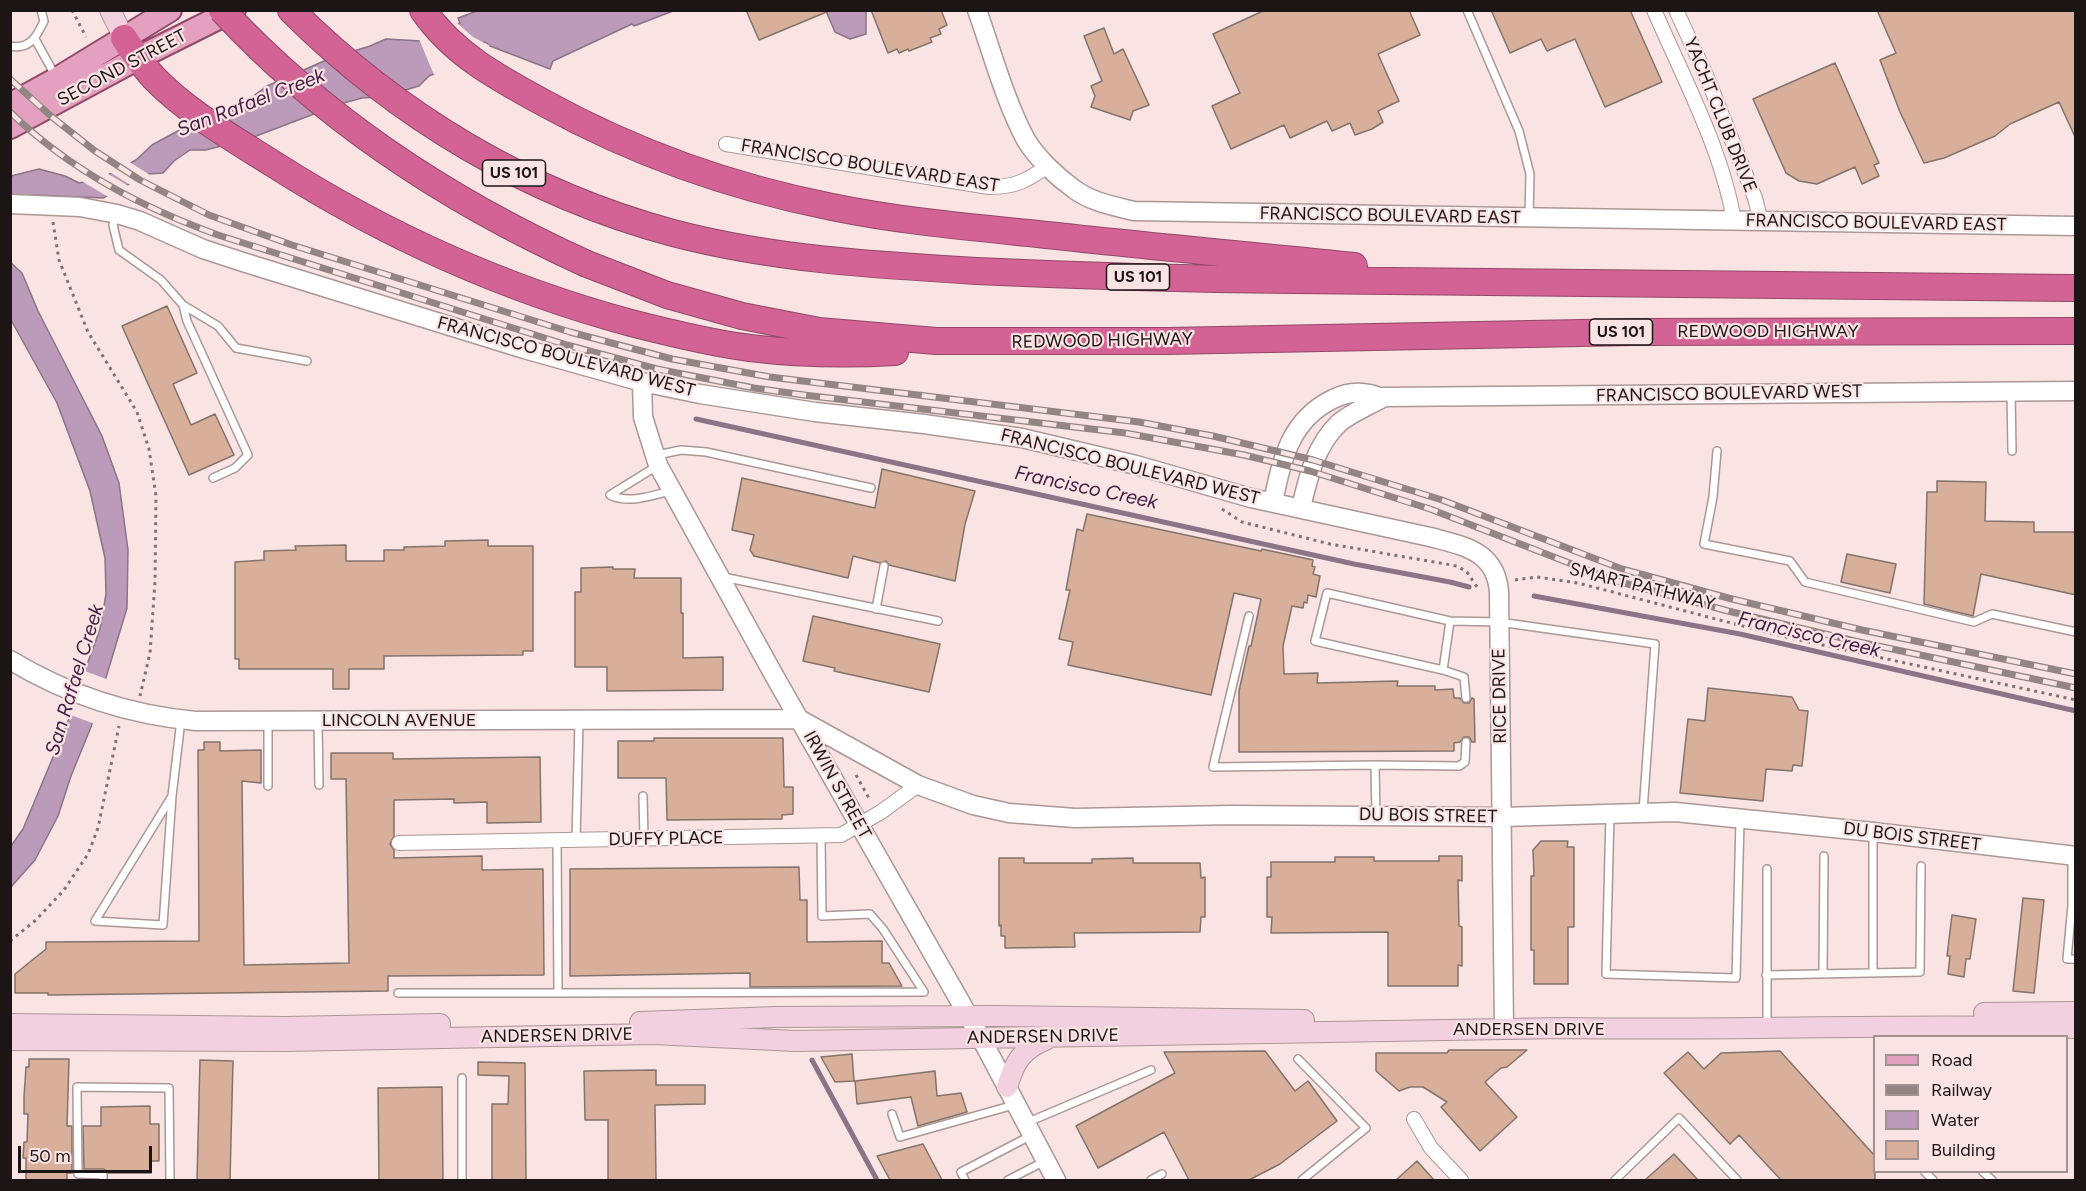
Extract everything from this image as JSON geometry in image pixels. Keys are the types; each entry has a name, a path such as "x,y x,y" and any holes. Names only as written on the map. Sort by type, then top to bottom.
{"highway":[{"name":"REDWOOD HIGHWAY","path":"222,10 269,57 320,102 390,155 489,216 586,264 658,292 742,316 819,331 955,342 1167,341 1633,332 2076,331"},
{"name":"US 101","path":"291,10 354,68 416,114 484,157 518,175 557,193 632,220 712,242 777,254 920,267 1112,277 2076,288"},
{"path":"427,17 444,37 465,55 508,85 604,134 676,163 754,188 831,207 976,228 1501,282"},
{"path":"131,48 165,89 194,111 257,153 355,212 459,263 580,308 686,336 748,348 816,354 1167,341"}],"main road":[{"path":"110,10 131,48"},
{"name":"SECOND STREET","path":"10,127 131,48 170,10"},
{"name":"SECOND STREET","path":"10,105 57,79 131,48 234,10"},
{"name":"ANDERSEN DRIVE","path":"10,1040 285,1041 654,1034 795,1041 1051,1037 1767,1017 2076,1012"},
{"name":"ANDERSEN DRIVE","path":"10,1024 286,1027 657,1022 776,1017 969,1017 1504,1024 1666,1030 1996,1026 2076,1028"},
{"path":"1012,1096 1013,1067 1020,1056 1032,1045 1051,1037"}],"street":[{"path":"977,10 1013,110 1027,141 1048,166"},
{"name":"YACHT CLUB DRIVE","path":"1654,10 1707,133 1730,196 1734,221"},
{"name":"YACHT CLUB DRIVE","path":"1676,10 1706,75 1755,198 1761,222"},
{"name":"FRANCISCO BOULEVARD EAST","path":"726,144 989,187 1007,187 1026,181 1048,166 1075,190 1101,203 1134,211 2076,226"},
{"name":"FRANCISCO BOULEVARD WEST","path":"14,204 93,209 117,214 239,261 531,351 642,382 700,394 814,412 934,425 1022,438 1136,465 1251,498 1301,508 1313,460 1332,430 1349,416 1382,398"},
{"name":"IRWIN STREET","path":"642,382 643,417 656,460 859,825 981,1038 1056,1180"},
{"name":"FRANCISCO BOULEVARD WEST","path":"1273,502 1285,453 1297,428 1314,410 1340,396 1368,392 1382,398 2076,391"},
{"name":"RICE DRIVE","path":"1301,508 1455,543 1479,553 1491,565 1499,580 1504,1024"},
{"name":"LINCOLN AVENUE","path":"10,660 60,687 106,704 130,711 181,720 268,722 799,718"},
{"name":"DU BOIS STREET","path":"799,718 918,785 973,806 1010,813 1075,818 1198,815 1502,817 1675,812 1873,832 2074,856"},
{"name":"DUFFY PLACE","path":"399,843 841,835 918,785"},
{"path":"1414,1119 1431,1148 1459,1180"}],"lane":[{"path":"10,46 18,47 35,39 44,21 41,10"},
{"path":"1467,10 1519,131 1530,174 1529,218"},
{"path":"35,39 57,79"},
{"path":"117,214 113,225 118,250 160,280 183,305 218,326 236,348 307,361"},
{"path":"183,305 187,321 248,455 235,468 213,478"},
{"path":"2011,392 2012,451"},
{"path":"673,490 648,497 620,500 610,495 656,460 681,450 706,452 871,488"},
{"path":"1717,451 1713,497 1704,544 1790,561 1805,582 1974,622 1992,614 2076,632"},
{"path":"876,609 885,566"},
{"path":"720,576 938,621"},
{"path":"1466,698 1464,677 1443,670 1315,641 1327,593 1450,621 1499,622 1655,644 1643,813"},
{"path":"1249,616 1213,767 1459,766 1465,762 1466,742"},
{"path":"1443,670 1450,621"},
{"path":"172,796 95,921 163,925 172,796 181,720"},
{"path":"576,841 579,720"},
{"path":"318,721 319,785"},
{"path":"268,722 268,786"},
{"path":"1375,765 1376,815"},
{"path":"643,796 644,839"},
{"path":"1610,813 1606,974 1736,978 1740,818"},
{"path":"1873,832 1873,973"},
{"path":"398,993 924,992 883,929 870,914 822,916 821,836"},
{"path":"557,841 558,993"},
{"path":"1823,974 1824,856"},
{"path":"2074,856 2074,906 2067,959 2076,959"},
{"path":"1766,975 1920,972 1921,866"},
{"path":"1767,869 1767,1017"},
{"path":"1298,1059 1366,1128 1302,1180"},
{"path":"965,1180 961,1172 1029,1129 1151,1070"},
{"path":"462,1078 462,1180"},
{"path":"104,1180 103,1175 78,1174 77,1087 169,1088 170,1180"},
{"path":"892,1114 900,1137 1012,1096"},
{"path":"1615,1180 1678,1118 1737,1180"},
{"path":"1008,1180 1046,1160"},
{"path":"1151,1180 1162,1174"}],"path":[{"path":"72,10 90,44"},
{"path":"10,941 36,920 64,890 88,854 98,828 112,754 120,726 141,695 150,646 155,582 156,496 149,449 137,412 88,332 59,260 51,206"},
{"path":"1219,507 1242,522 1330,544 1457,566 1467,572 1477,587 1480,586"},
{"name":"SMART PATHWAY","path":"1518,579 1537,577 1578,584 1781,636 2076,700"},
{"path":"856,775 872,803"}],"water":[{"name":"San Rafael Creek","path":"477,11 673,11 634,26 632,24 553,61 550,69 485,42 465,49 442,63 434,74 419,86 381,97 362,98 340,104 251,138 206,150 190,150 174,161 163,173 148,174 103,198 35,195 16,197 11,203 11,176 39,169 65,176 79,183 104,177 136,160 152,145 187,126 234,110 267,86 331,58 386,39 421,41 460,23 458,18"},
{"path":"826,11 866,11 866,34 850,39 835,32"},
{"path":"10,262 22,273 38,311 102,436 119,483 128,550 127,608 91,727 58,816 35,860 11,887 11,846 23,829 76,702 100,629 106,594 105,558 90,491 57,403 11,320"}],"pier":[{"path":"456,22 473,37 490,46 466,52 444,65 434,75 419,39"},
{"path":"128,161 153,177 132,186 108,171"},
{"path":"105,172 130,187 110,198 75,177 79,179"},
{"path":"82,670 109,680 95,724 68,714"}],"building":[{"path":"746,10 829,10 829,11 759,40"},
{"path":"871,10 941,10 947,25 939,29 941,34 930,38 932,42 909,51 908,49 899,53 897,49 888,53"},
{"path":"1265,10 1409,10 1420,35 1378,54 1399,101 1378,111 1383,122 1355,135 1350,123 1332,131 1327,121 1290,138 1284,125 1231,149 1212,106 1240,93 1213,34"},
{"path":"1491,10 1630,10 1662,82 1605,107 1575,39 1547,51 1541,39 1510,53"},
{"path":"1877,10 2076,10 2076,139 2059,102 2010,124 1995,136 1944,158 1924,163 1900,112 1880,60 1896,53"},
{"path":"1104,28 1114,54 1123,49 1149,105 1133,111 1130,120 1091,107 1095,96 1091,86 1102,81 1084,36"},
{"path":"1835,63 1879,163 1874,165 1879,176 1862,184 1855,167 1817,184 1799,181 1786,173 1753,99"},
{"path":"167,306 197,373 173,384 191,425 215,414 234,455 189,475 122,326"},
{"path":"882,469 975,491 965,524 955,581 889,565 886,561 880,563 853,556 848,578 754,556 750,550 754,535 732,530 742,478 875,508"},
{"path":"1937,481 1986,482 1985,521 2034,522 2034,532 2076,532 2076,595 1981,574 1973,616 1924,604 1927,492 1937,492"},
{"path":"1087,514 1313,560 1312,566 1315,567 1313,574 1320,576 1316,597 1308,595 1307,603 1304,602 1303,608 1292,606 1283,646 1284,674 1318,673 1317,683 1398,681 1397,686 1435,686 1435,690 1453,689 1454,698 1460,698 1464,703 1469,703 1472,698 1474,699 1475,742 1472,742 1469,737 1464,737 1460,742 1454,743 1454,751 1239,752 1239,691 1261,599 1234,593 1211,695 1068,665 1073,642 1059,639 1070,590 1066,590 1077,529 1083,531"},
{"path":"488,540 488,546 533,546 533,651 523,651 523,655 384,656 384,669 349,669 349,689 333,689 333,669 239,669 239,659 235,659 235,562 264,560 264,551 296,550 295,546 346,545 346,561 384,561 384,550 445,546 445,541"},
{"path":"1847,554 1896,564 1890,593 1841,582"},
{"path":"613,567 613,569 635,569 634,578 681,578 683,658 723,657 723,690 607,691 607,667 575,667 575,592 581,592 581,568"},
{"path":"813,616 940,644 929,692 834,671 835,668 803,661"},
{"path":"1708,688 1792,697 1799,710 1808,711 1802,766 1793,765 1792,771 1766,769 1763,801 1680,793 1688,719 1705,721"},
{"path":"654,738 783,738 784,787 793,787 793,814 782,815 782,819 667,820 666,778 618,778 618,741 654,741"},
{"path":"204,742 220,742 220,751 261,750 261,783 242,781 244,965 349,963 346,779 331,779 331,753 393,753 393,759 540,757 541,822 487,823 487,802 454,803 454,799 394,800 394,836 390,844 394,850 394,858 482,856 482,870 543,869 544,975 388,976 388,991 48,995 48,993 15,993 15,974 46,949 46,942 199,941 198,750 204,750"},
{"path":"1541,841 1568,841 1567,847 1574,847 1574,927 1568,927 1568,984 1534,984 1534,950 1531,950 1531,876 1534,876 1533,850"},
{"path":"1439,856 1462,856 1462,881 1458,880 1459,926 1462,927 1462,966 1458,965 1458,986 1388,986 1388,932 1271,933 1272,917 1267,917 1267,877 1271,877 1271,862 1335,862 1335,857 1374,857 1374,861 1439,861"},
{"path":"999,858 1024,858 1024,863 1092,863 1092,859 1133,858 1133,863 1200,863 1201,878 1205,877 1205,917 1201,917 1200,932 1074,933 1075,947 1005,948 1005,936 1001,936 1001,925 999,926"},
{"path":"799,867 800,900 807,900 807,942 882,941 882,963 889,963 902,986 750,987 750,973 570,976 570,869"},
{"path":"2023,898 2044,900 2034,993 2013,991"},
{"path":"1952,915 1976,919 1970,959 1966,959 1964,977 1948,974 1950,956 1947,956"},
{"path":"1449,1050 1527,1050 1485,1082 1517,1117 1480,1151 1441,1107 1447,1102 1423,1087 1410,1087 1399,1091 1376,1071 1376,1053 1447,1053"},
{"path":"1265,1051 1295,1091 1308,1081 1337,1121 1280,1164 1249,1180 1189,1180 1164,1132 1098,1168 1076,1126 1175,1073 1164,1052"},
{"path":"1780,1051 1873,1154 1875,1180 1781,1180 1739,1135 1730,1144 1664,1073 1688,1052 1704,1069 1721,1053"},
{"path":"852,1054 854,1081 835,1082 821,1057"},
{"path":"29,1059 69,1059 67,1126 72,1126 72,1173 67,1173 67,1180 26,1180 26,1158 23,1158 24,1142 27,1142 28,1114 24,1114 24,1097 26,1067 29,1067"},
{"path":"200,1060 233,1061 230,1180 197,1180"},
{"path":"478,1062 525,1063 526,1180 492,1180 492,1104 508,1104 509,1076 478,1075"},
{"path":"656,1070 656,1085 705,1085 705,1104 655,1105 656,1180 608,1180 608,1120 585,1120 584,1071"},
{"path":"935,1071 937,1096 961,1093 967,1112 918,1126 911,1097 857,1104 855,1081"},
{"path":"442,1087 443,1180 379,1180 378,1088"},
{"path":"150,1106 150,1124 159,1124 159,1161 151,1161 151,1173 108,1173 104,1169 84,1169 83,1126 101,1126 101,1107"},
{"path":"923,1144 942,1180 890,1180 877,1156"},
{"path":"1674,1154 1698,1180 1645,1180"},
{"path":"1417,1161 1434,1180 1396,1180"}],"waterway":[{"name":"Francisco Creek","path":"696,419 1354,564 1469,587"},
{"name":"Francisco Creek","path":"1534,596 1740,634 2076,711"},
{"path":"812,1060 877,1180"}],"railway":[{"path":"10,79 52,117 95,151 140,180 209,215 292,245 570,332 672,359 770,377 1139,422 1213,436 1313,460 1442,500 1622,569 1732,599 1862,630 2076,674"},
{"path":"10,112 33,133 82,169 134,199 189,224 567,345 657,369 754,388 1125,433 1244,455 1310,471 1430,509 1613,580 1728,611 1859,642 2076,688"}]}
